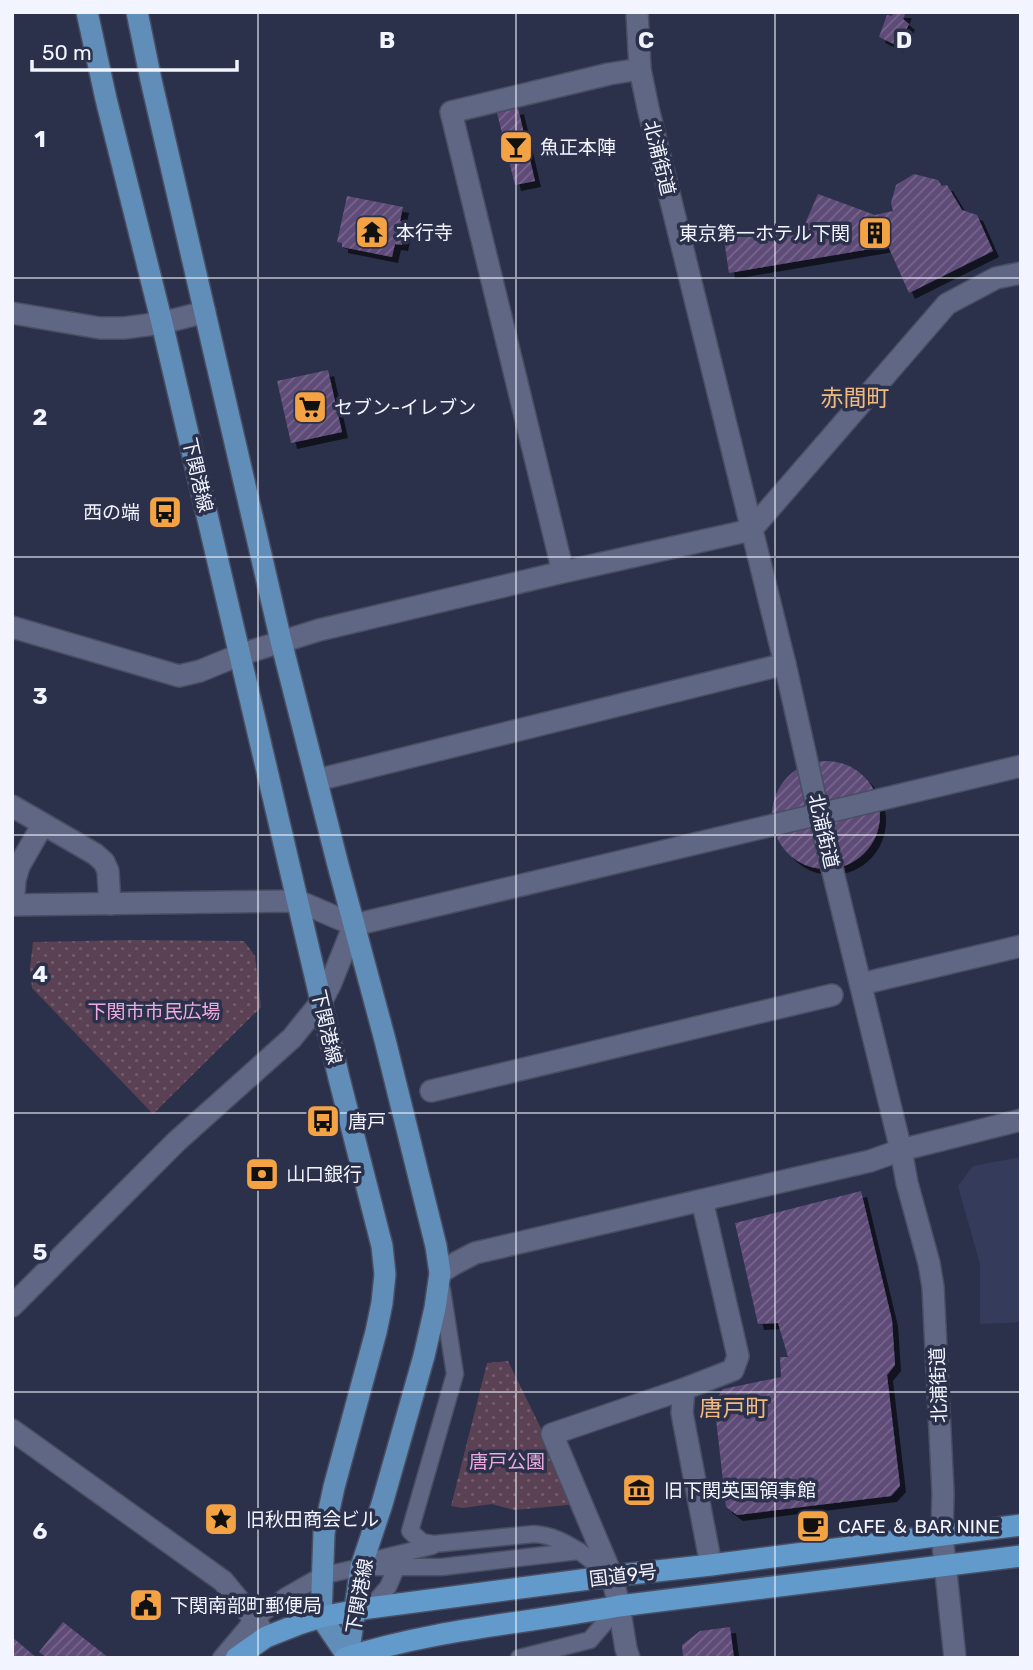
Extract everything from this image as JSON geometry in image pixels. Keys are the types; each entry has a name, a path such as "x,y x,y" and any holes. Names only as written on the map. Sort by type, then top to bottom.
{"highway":[{"name":"国道9号","path":"236,1658 261,1628 362,1609 1021,1525"},
{"name":"国道9号","path":"348,1657 420,1637 619,1606 1021,1556"}],"main road":[{"name":"下関港線","path":"87,12 339,1078 382,1246 385,1274 382,1303 324,1533 321,1617 348,1657"},
{"name":"下関港線","path":"137,12 281,641 436,1247 440,1273 424,1356 361,1567 362,1609 348,1657"}],"street":[{"name":"北浦街道","path":"637,12 640,69 651,120 929,1263 933,1287 943,1493 942,1535 955,1658"},
{"path":"563,572 451,112 640,69"},
{"path":"12,627 179,676 333,626 751,530 947,304 996,278 1021,273"},
{"path":"12,313 100,328 124,328 162,323 205,312"},
{"path":"317,780 785,664"},
{"path":"43,824 19,866 13,905 298,901 354,925 1021,766"},
{"path":"12,806 95,854 104,862 108,872 110,904"},
{"path":"12,1306 177,1140 292,1038 321,1002 354,925"},
{"path":"860,984 1021,946"},
{"path":"430,1091 832,995"},
{"path":"440,1273 475,1253 870,1161 901,1150 1021,1120"},
{"path":"629,1658 612,1576 552,1434 733,1370 738,1356 702,1200"},
{"path":"684,1389 682,1413 710,1565"},
{"path":"12,1430 223,1581 261,1628"}],"lane":[{"path":"362,1609 388,1587 406,1556 455,1374 440,1273"},
{"path":"411,1531 422,1542 434,1544 546,1535 579,1551 612,1576"},
{"path":"221,1658 261,1628 286,1596 321,1576 449,1543"},
{"path":"406,1556 442,1567 579,1551"},
{"path":"406,1556 442,1567"},
{"path":"519,1658 590,1640 619,1606"}],"shaded area":[{"path":"1021,1157 1021,1322 980,1324 980,1264 958,1186 973,1166"}],"green space":[{"name":"下関市市民広場","path":"244,941 255,956 261,1007 153,1114 32,988 30,968 33,942"},
{"name":"唐戸公園","path":"508,1361 578,1504 514,1510 492,1504 463,1508 451,1506 487,1363"}],"building":[{"path":"893,12 906,12 903,19 909,24 898,46 879,37 887,15 892,16"},
{"name":"魚正本陣","path":"518,108 535,181 515,185 497,113"},
{"name":"東京第一ホテル下関","path":"914,174 938,180 942,186 947,185 962,210 977,215 993,251 909,293 888,246 729,273 724,240 804,226 818,194 875,215 893,211 891,203 896,185"},
{"name":"本行寺","path":"347,196 403,207 400,221 407,222 402,245 395,244 392,257 342,247 342,243 337,242"},
{"name":"セブン-イレブン","path":"328,370 342,432 291,443 277,381"},
{"path":"826,761 847,766 864,777 875,794 880,815 875,836 864,853 847,864 826,869 805,864 788,853 777,836 772,815 777,794 788,777 805,766"},
{"path":"861,1191 892,1320 895,1365 887,1375 900,1486 891,1496 737,1515 726,1507 714,1402 723,1389 781,1377 780,1357 788,1357 778,1323 758,1324 735,1223"},
{"path":"63,1622 109,1658 47,1658 39,1652"},
{"path":"730,1627 734,1658 683,1658 682,1645 700,1631"},
{"path":"12,1637 37,1658 12,1658"}],"place":[{"name":"魚正本陣","path":"516,147"},
{"name":"本行寺","path":"372,232"},
{"name":"東京第一ホテル下関","path":"875,233"},
{"name":"セブン-イレブン","path":"310,407"},
{"name":"西の端","path":"165,512"},
{"name":"唐戸","path":"323,1121"},
{"name":"山口銀行","path":"262,1174"},
{"name":"旧下関英国領事館","path":"639,1490"},
{"name":"旧秋田商会ビル","path":"221,1519"},
{"name":"CAFE ＆ BAR NINE","path":"813,1526"},
{"name":"下関南部町郵便局","path":"146,1605"}],"district":[{"name":"赤間町","path":"855,398"},
{"name":"唐戸町","path":"734,1408"}]}
